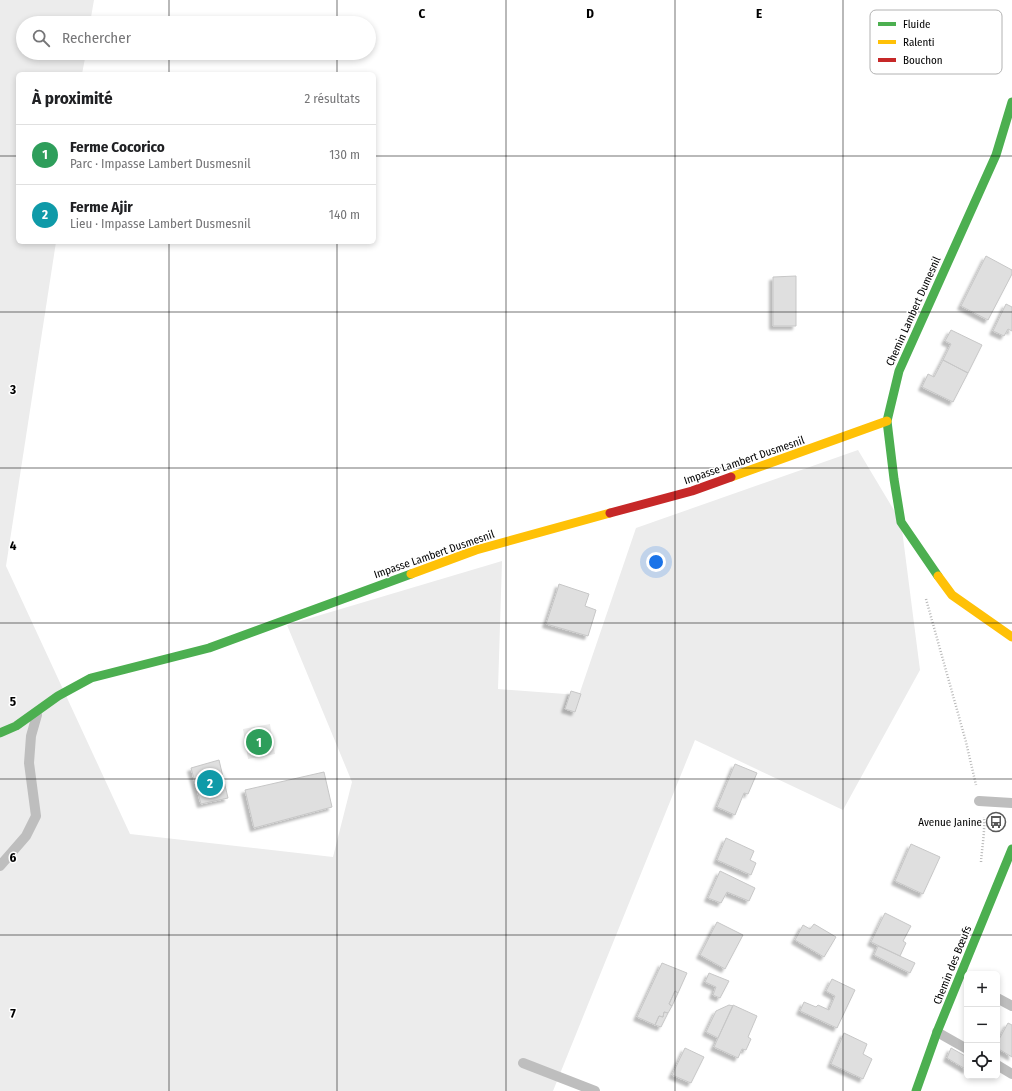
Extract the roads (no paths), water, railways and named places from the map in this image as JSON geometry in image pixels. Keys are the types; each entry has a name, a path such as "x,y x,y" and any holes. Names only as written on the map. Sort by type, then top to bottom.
{"street":[{"name":"Chemin Lambert Dumesnil","path":"1012,102 996,155 899,371 887,422 901,522 952,595 1012,637"},
{"name":"Impasse Lambert Dusmesnil","path":"0,733 16,726 58,696 91,678 209,648 476,550 692,492 887,422"},
{"name":"Chemin des Bœufs","path":"916,1091 937,1032 963,980 1012,849"}],"lane":[{"path":"0,866 26,836 36,816 29,762 31,736 38,711"},
{"path":"979,801 1012,803"},
{"path":"1000,1000 1012,1006"},
{"path":"937,1032 964,1047"},
{"path":"523,1063 595,1091"},
{"path":"1000,1067 1012,1074"}],"place":[{"name":"Ferme Cocorico","path":"259,742"},
{"name":"Ferme Ajir","path":"210,783"},
{"name":"Avenue Janine","path":"996,822"}]}
